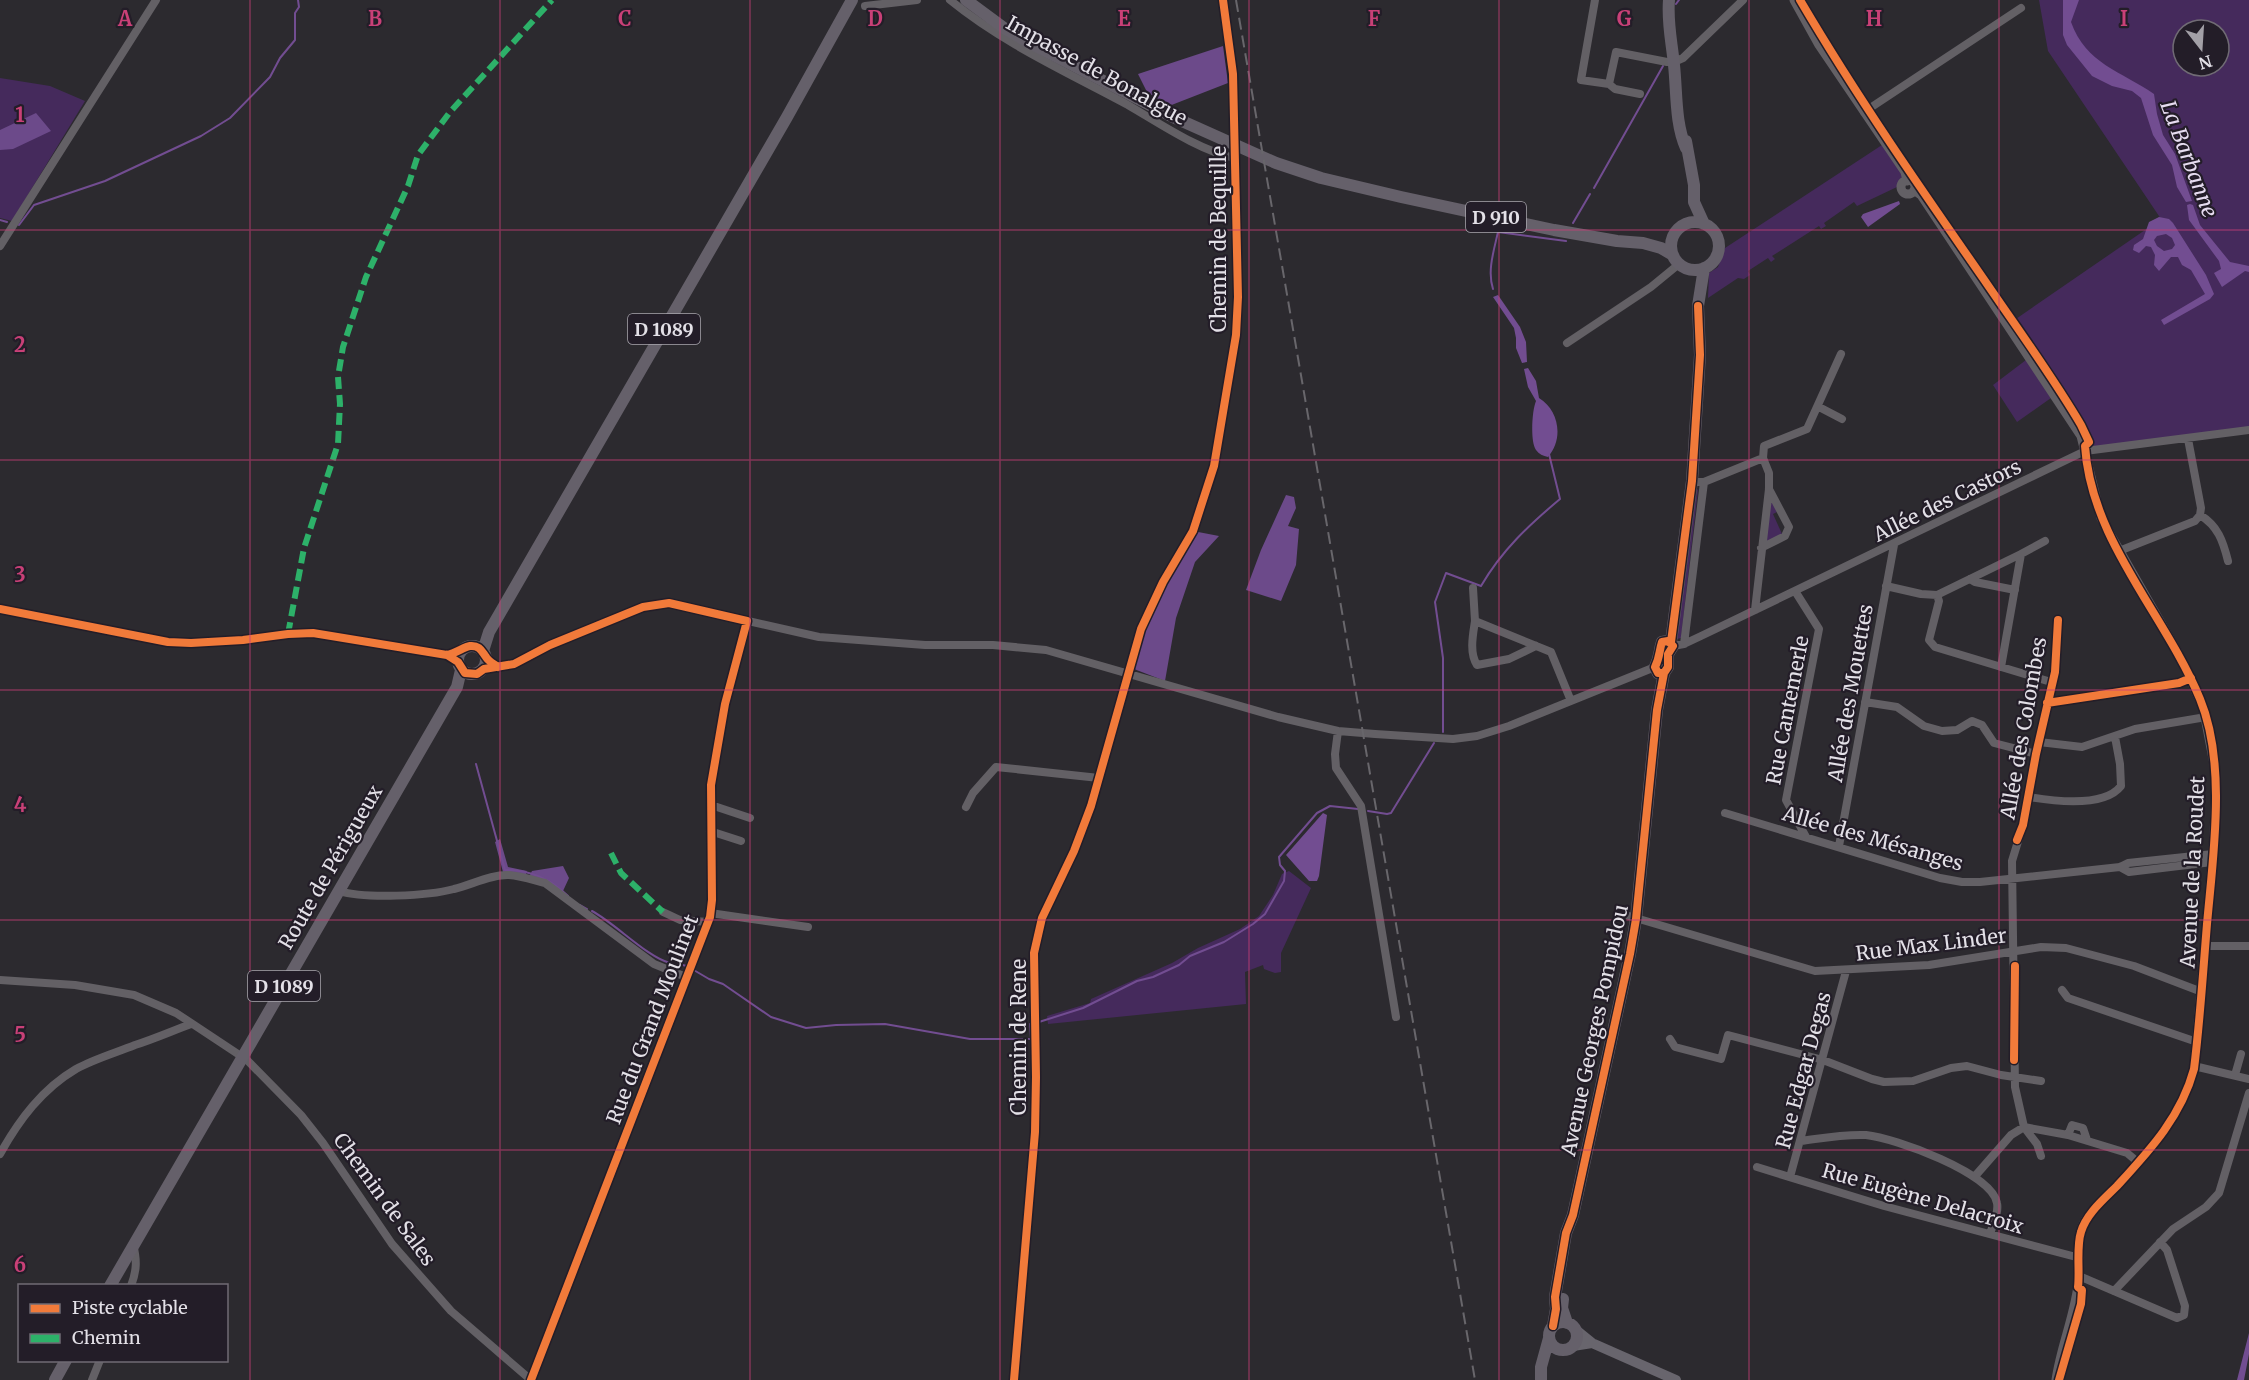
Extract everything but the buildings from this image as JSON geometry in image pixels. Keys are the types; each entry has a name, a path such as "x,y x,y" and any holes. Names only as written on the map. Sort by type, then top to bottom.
{"main road":[{"name":"D 1089","path":"838,25 844,0"},
{"name":"D 1089","path":"482,656 489,632 852,0"},
{"name":"D 910","path":"966,0 1004,28 1028,42 1226,143 1276,163 1321,178 1401,197 1590,236 1643,243 1661,248 1680,263"},
{"path":"1668,1 1670,62 1678,102 1680,133 1689,164 1689,177 1694,200 1704,224 1713,231 1719,248 1714,260 1704,268 1680,263 1671,244 1674,234 1686,224 1694,200"},
{"path":"1686,224 1704,224"},
{"name":"D 910","path":"1590,236 1648,240 1662,239 1674,234"},
{"name":"Avenue Georges Pompidou","path":"1541,1374 1556,1309 1555,1297 1566,1233 1572,1215 1630,954 1632,918 1657,710 1659,671 1667,670 1668,654 1673,644 1665,622 1687,465 1694,439 1700,355 1698,306 1694,280 1680,263"},
{"name":"Avenue Georges Pompidou","path":"1698,306 1704,268"},
{"path":"466,648 482,656 477,674 460,663 466,648"},
{"name":"Route de Périgueux","path":"111,1284 457,687 460,663"},
{"name":"Avenue Georges Pompidou","path":"1572,1215 1573,1234 1562,1308 1572,1326"},
{"path":"1592,1343 1567,1348 1553,1346 1551,1332 1561,1322 1572,1326 1592,1343 1676,1380"},
{"path":"1567,1348 1577,1338 1572,1326"},
{"name":"Avenue Georges Pompidou","path":"1541,1374 1567,1348"},
{"path":"55,1380 65,1362"}],"street":[{"path":"0,246 156,0"},
{"path":"865,6 917,0"},
{"name":"Impasse de Bonalgue","path":"950,0 1013,45 1201,145 1235,158"},
{"name":"Chemin de Bequille","path":"1129,674 1141,628 1163,582 1193,531 1214,466 1236,335 1238,297 1233,74 1222,0"},
{"path":"1595,0 1581,80 1609,84 1615,89 1640,94"},
{"path":"1609,84 1616,52 1670,62 1683,58 1743,0"},
{"name":"Avenue de la Roudet","path":"1794,0 1819,45 1905,172 1907,180 1902,184 1902,190 1909,194 1914,190 1924,199 2081,436 2101,518 2191,678 2206,717 2215,777 2213,858 2194,1066 2188,1090 2172,1122 2139,1163 2085,1220 2080,1234 2076,1304 2056,1380"},
{"path":"1864,112 2021,8"},
{"path":"1567,344 1651,287 1680,263"},
{"path":"1755,610 1769,489 1769,473 1763,458 1764,446 1807,429 1841,354"},
{"path":"1819,406 1842,419"},
{"name":"Allée des Castors","path":"1673,644 1755,610 1894,545 2085,451 2249,430"},
{"path":"2119,551 2195,521 2200,515 2201,508 2188,439"},
{"path":"1673,644 1701,482 1763,458"},
{"path":"1761,548 1785,536 1789,527 1769,489"},
{"path":"2200,515 2212,524 2221,536 2228,561"},
{"path":"1886,586 1937,595 2045,541"},
{"name":"Allée des Mouettes","path":"1839,846 1894,545"},
{"path":"2001,667 2021,554"},
{"path":"1970,579 2015,590"},
{"path":"1473,588 1475,621 1473,643 1474,661 1477,665 1509,659 1536,646"},
{"name":"Rue Cantemerle","path":"1795,591 1819,629 1786,800 1806,837"},
{"path":"1937,595 1939,601 1929,640 1931,644 2051,682"},
{"path":"482,656 498,667 514,664 550,645 644,607 669,603 819,637 925,645 993,645 1046,650 1278,717 1338,731 1453,739 1477,736 1509,726 1571,701 1659,671"},
{"path":"0,609 168,642 243,640 288,633 313,633 460,663"},
{"name":"Allée des Colombes","path":"2042,1156 2037,1144 2024,1126 2016,1099 2012,861 2023,825 2051,682 2055,672 2058,620"},
{"name":"Rue du Grand Moulinet","path":"531,1380 708,922 712,900 711,785 725,704 747,621"},
{"path":"1475,621 1551,652 1571,701"},
{"name":"Chemin de Rene","path":"1014,1380 1035,1132 1034,953 1042,918 1074,851 1091,806 1129,674"},
{"path":"2047,703 2179,683 2191,678"},
{"path":"1865,702 1897,707 1924,726 1942,731 1957,730 1972,721 1982,725 1994,743 2036,754"},
{"path":"2039,742 2082,747 2135,729 2206,717"},
{"path":"1338,731 1336,768 1361,806 1396,1017"},
{"path":"2029,797 2066,801 2101,799 2115,794 2121,786 2115,737"},
{"path":"966,807 973,794 996,766 1099,778"},
{"path":"711,805 750,818"},
{"name":"Allée des Mésanges","path":"1725,813 1940,878 1962,882 2013,879 2120,867 2129,872 2213,858"},
{"path":"710,831 741,841"},
{"path":"339,891 353,894 421,895 442,892 507,875 530,879 545,883 654,964 686,976"},
{"path":"663,912 680,920 708,922"},
{"path":"710,913 807,927"},
{"name":"Rue Max Linder","path":"1632,918 1815,971 1929,965 2042,947 2066,948 2134,966 2202,992"},
{"path":"2206,946 2249,946"},
{"name":"Rue Edgar Degas","path":"1790,1177 1846,970"},
{"name":"Chemin de Sales","path":"0,980 75,985 134,995 176,1013 242,1057 301,1114 392,1244 451,1311 531,1380"},
{"path":"2062,990 2068,999 2197,1042"},
{"path":"0,1154 28,1109 68,1075 98,1059 191,1024"},
{"path":"1670,1040 1675,1047 1722,1059 1728,1035 1823,1060 1884,1082 1913,1081 1951,1068 1966,1066 2014,1078 2040,1081"},
{"path":"2235,1076 2241,1054"},
{"path":"2194,1066 2249,1079"},
{"path":"2114,1291 2173,1229 2206,1207 2219,1193 2249,1093"},
{"path":"1976,1175 2011,1136 2024,1126 2068,1135 2072,1125 2083,1128 2087,1140 2127,1153 2139,1163"},
{"path":"1801,1141 1843,1135 1866,1135 1887,1139 1911,1146 1976,1175 1992,1192 1998,1205 1990,1234"},
{"name":"Rue Eugène Delacroix","path":"1757,1167 1884,1206 2080,1258"},
{"path":"2079,1276 2177,1318 2184,1315 2186,1306 2167,1250 2160,1242"},
{"path":"132,1284 136,1275 137,1260 133,1244"},
{"path":"92,1380 99,1362"}],"shaded area":[{"path":"2039,0 2249,0 2249,433 2091,451 2092,445 2071,406 2010,323 2161,219 2048,51"},
{"path":"2063,0 2079,0 2071,22 2086,48 2106,65 2154,94 2163,135 2175,154 2192,201 2186,202 2177,187 2172,165 2153,135 2141,98 2132,91 2112,86 2092,76 2067,45 2063,35"},
{"path":"1223,46 1228,83 1169,106 1147,92 1138,74"},
{"path":"0,78 50,86 85,101 12,221 0,218"},
{"path":"36,113 51,131 13,149 0,150 0,130"},
{"path":"1882,145 1901,173 1902,177 1897,187 1857,206 1854,202 1824,223 1826,226 1821,229 1819,226 1772,256 1775,259 1771,262 1768,258 1748,271 1750,275 1744,279 1738,278 1708,298 1709,273 1718,267 1725,248"},
{"path":"1899,201 1900,204 1868,227 1861,217 1863,214"},
{"path":"2187,205 2193,205 2200,225 2230,262 2249,266 2249,272 2245,271 2222,287 2214,273 2221,269 2219,261 2189,220"},
{"path":"2159,217 2169,219 2173,223 2206,275 2214,294 2210,299 2164,325 2161,320 2205,294 2191,270 2182,265 2178,257 2171,257 2159,271 2154,265 2155,255 2151,247 2146,246 2139,253 2133,250 2134,245 2143,239 2149,222","holes":["2166,234 2172,238 2175,245 2172,249 2164,251 2157,246 2154,240 2157,236"]},
{"path":"1498,295 1520,327 1526,342 1527,362 1522,363 1516,348 1514,328 1493,297"},
{"path":"2026,360 2051,398 2017,422 1993,385"},
{"path":"1528,368 1536,381 1539,398 1551,410 1557,425 1556,442 1548,457 1538,453 1534,446 1532,426 1536,401 1528,387 1524,369"},
{"path":"1697,489 1681,638 1677,639"},
{"path":"1286,495 1294,497 1296,508 1288,526 1299,529 1296,565 1281,601 1246,590"},
{"path":"1770,501 1773,502 1777,512 1773,514 1782,534 1764,544"},
{"path":"1193,531 1219,536 1195,562 1176,618 1165,681 1134,669 1141,629"},
{"path":"1323,813 1327,815 1319,876 1317,881 1309,881 1286,855"},
{"path":"500,839 508,867 527,871 525,876 503,872 495,842"},
{"path":"563,866 569,878 563,891 546,882 529,877 532,871"},
{"path":"1289,871 1311,888 1281,953 1281,972 1275,973 1264,969 1263,965 1245,972 1246,1004 1048,1024 1047,1016 1090,1003 1091,999 1172,963 1240,929 1259,916 1273,895 1282,874"},
{"path":"2249,1333 2249,1354 2244,1380 2237,1380"}],"waterway":[{"path":"19,225 34,205 105,181 201,136 230,118 270,77 280,58 295,40 295,13 299,7 298,0"},
{"path":"1676,4 1679,0"},
{"path":"1594,188 1663,66"},
{"path":"1573,223 1590,194"},
{"path":"0,220 7,222"},
{"path":"1493,289 1491,268 1498,232 1566,241"},
{"path":"1443,732 1443,658 1435,602 1446,573 1481,586 1517,539 1560,499 1549,454"},
{"path":"1368,811 1391,813 1434,743"},
{"path":"476,764 505,870 523,871 540,877 555,885 568,896"},
{"path":"1039,1022 1083,1008 1137,981 1153,977 1179,965 1190,956 1224,942 1253,924 1265,914 1284,881 1285,871 1280,865 1279,857 1317,813 1330,806 1358,809"},
{"path":"580,905 587,909"},
{"path":"592,911 651,954 670,963"},
{"path":"678,964 687,966"},
{"path":"692,969 723,984 771,1017 806,1028 885,1024 970,1039 1031,1039 1030,1024"}],"railway":[{"path":"1236,0 1475,1380"}],"marked path":[{"path":"288,634 304,548 338,444 340,404 338,377 343,347 366,277 408,186 418,155 450,112 552,0"},
{"path":"611,853 621,873 663,912"}],"cycle path":[{"path":"1014,1380 1035,1132 1034,953 1042,918 1074,851 1091,806 1141,629 1163,582 1193,531 1214,466 1236,335 1238,297 1233,74 1223,0"},
{"path":"1800,0 1890,142 2047,371 2081,425 2089,442 2085,446 2090,481 2101,514 2115,545 2185,668 2200,699 2208,725 2216,781 2215,840 2194,1069 2173,1118 2152,1146 2096,1207 2083,1225 2078,1252 2078,1287 2082,1290 2081,1304 2059,1380"},
{"path":"1671,642 1692,481 1700,355 1698,306"},
{"path":"447,655 458,662 465,673 477,674 484,669 514,664 550,645 643,607 669,603 747,621 725,704 711,785 712,900 710,917 531,1380"},
{"path":"0,609 168,642 243,640 313,633 447,655 473,646 480,649 488,660 498,667"},
{"path":"2017,840 2023,825 2036,754 2055,672 2058,620"},
{"path":"1553,1326 1556,1309 1555,1297 1566,1233 1573,1215 1636,919 1657,710 1664,673 1668,667 1668,654 1673,646 1668,641 1662,642 1655,667 1658,673 1664,673"},
{"path":"2047,703 2179,683 2191,678"},
{"path":"2014,1060 2015,966"}],"water label":[{"name":"La Barbanne","path":"2189,159"}]}
